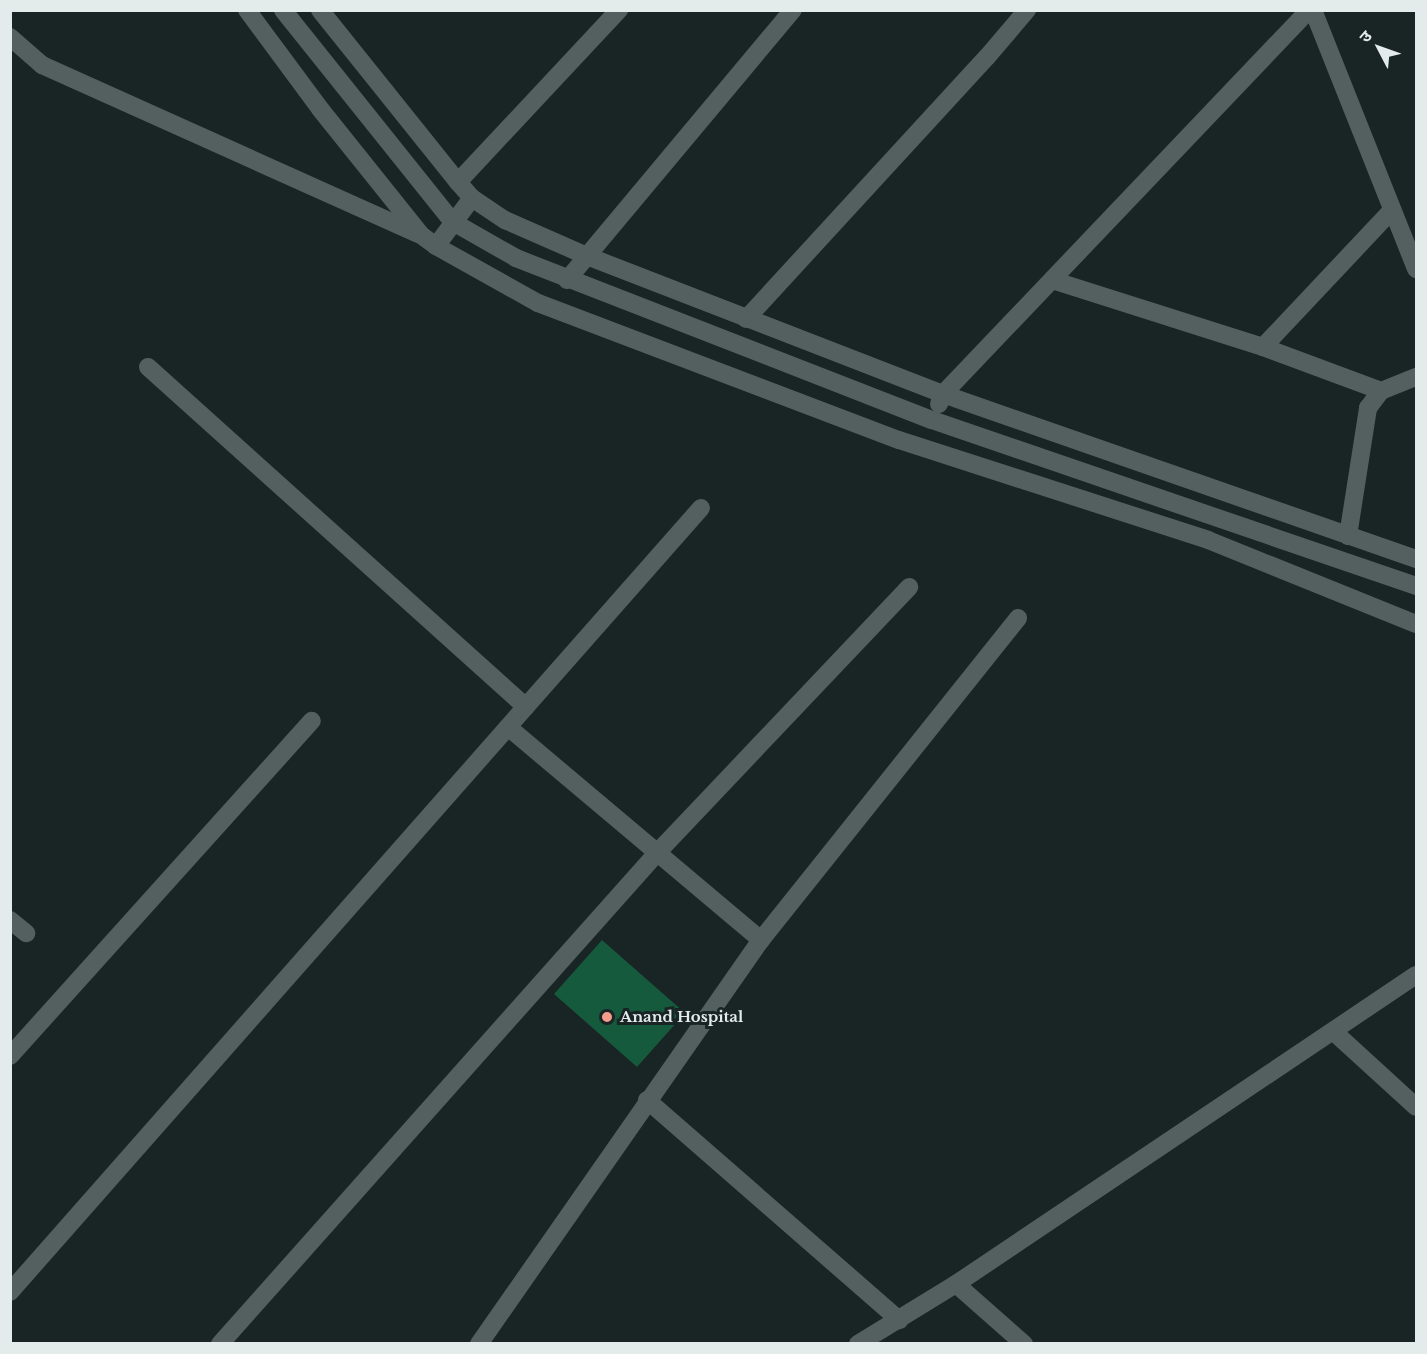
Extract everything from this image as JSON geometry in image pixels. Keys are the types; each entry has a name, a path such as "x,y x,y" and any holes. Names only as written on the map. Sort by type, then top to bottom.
{"street":[{"path":"248,10 321,110 420,235"},
{"path":"284,10 453,222 516,258 567,280 932,420 1416,586"},
{"path":"320,10 472,198 505,220 587,256 943,394 1416,559"},
{"path":"458,182 619,10"},
{"path":"567,280 793,10"},
{"path":"746,319 987,57 1026,10"},
{"path":"932,420 943,394 1311,10 1416,269"},
{"path":"10,37 42,65 420,235 538,303 899,440 1208,540 1416,624"},
{"path":"436,246 472,198"},
{"path":"1263,347 1392,210"},
{"path":"1052,280 1263,347 1381,391"},
{"path":"148,367 526,707"},
{"path":"1348,536 1368,408 1381,391 1416,377"},
{"path":"10,1292 701,508"},
{"path":"1295,575 1314,551 1325,527"},
{"path":"220,1344 656,854 909,587"},
{"path":"479,1344 761,940 1018,618"},
{"path":"10,1056 312,721"},
{"path":"508,727 656,854 761,940"},
{"path":"10,920 26,933"},
{"path":"858,1344 956,1284 1416,975"},
{"path":"1334,1032 1416,1107"},
{"path":"647,1101 899,1320"},
{"path":"956,1284 1024,1344"}],"building":[{"path":"602,940 685,1013 637,1067 554,994"}],"place":[{"name":"Anand Hospital","path":"607,1017"}]}
